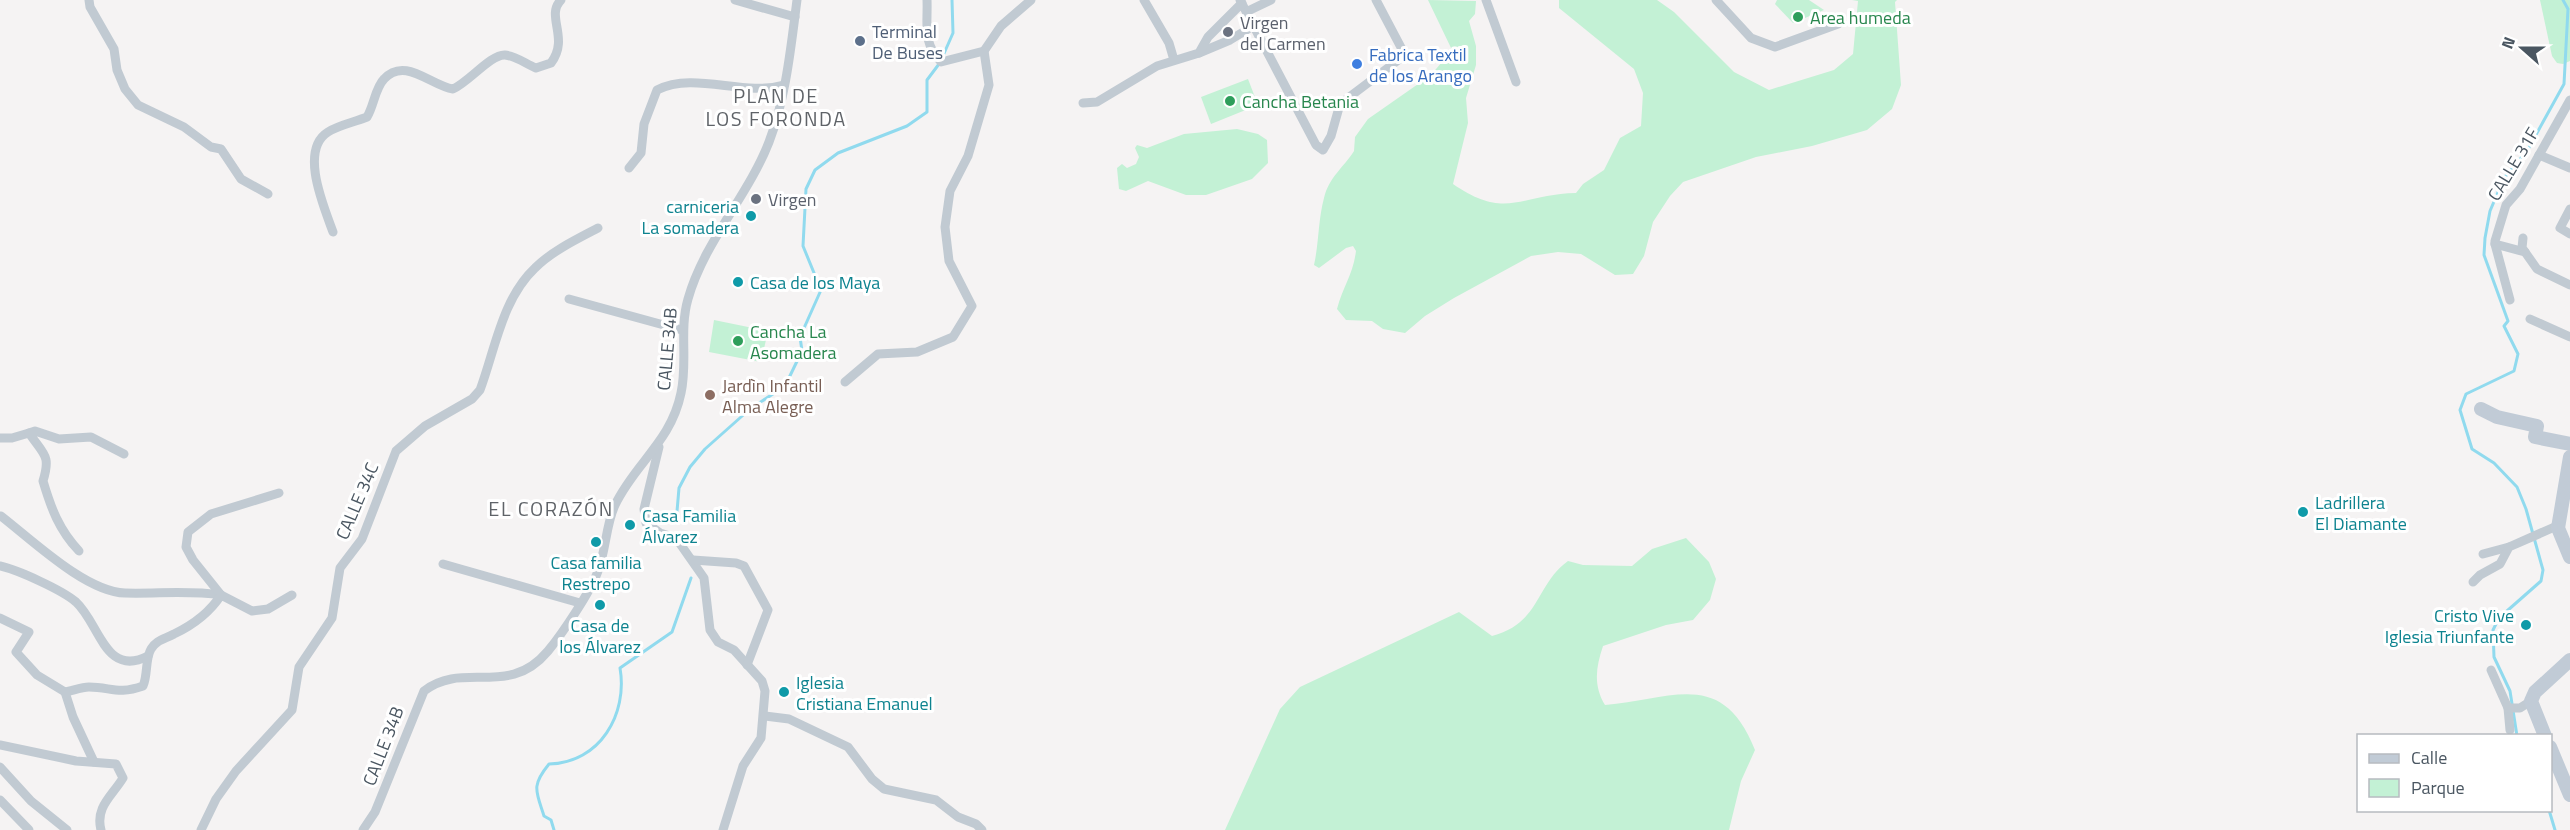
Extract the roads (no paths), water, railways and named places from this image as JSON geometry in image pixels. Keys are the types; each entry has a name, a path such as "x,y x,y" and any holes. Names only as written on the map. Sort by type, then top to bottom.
{"street":[{"path":"89,0 90,8 114,49 117,70 125,89 138,105 184,127 211,147 221,149 241,179 268,194"},
{"path":"333,232 319,192 314,161 314,147 318,140 328,131 367,117 383,79 394,71 409,72 453,89 464,84 498,56 506,55 536,68 551,63 560,47 554,17 555,9 561,0"},
{"path":"735,0 795,17"},
{"name":"CALLE 34B","path":"363,830 375,812 424,691 436,682 449,677 499,678 517,674 532,666 547,652 598,573 614,507 628,481 660,445 674,420 682,391 682,330 688,298 703,261 769,142 784,85 797,0"},
{"path":"927,0 927,38 930,51 941,62 984,51 1001,26 1031,0"},
{"path":"1144,0 1169,43 1174,60"},
{"path":"1199,53 1208,37 1243,5 1270,0"},
{"path":"1243,5 1320,149 1327,147 1340,104 1405,55 1376,0"},
{"path":"1486,0 1516,82"},
{"path":"1716,0 1751,38 1774,47 1838,24"},
{"path":"1083,103 1097,102 1136,77 1174,60 1199,53 1230,40 1253,26"},
{"path":"845,382 878,354 917,352 953,337 972,306 949,261 945,227 950,191 968,156 989,85 984,51"},
{"path":"629,168 641,153 644,124 657,90 671,83 768,90 784,85"},
{"name":"CALLE 31F","path":"2497,244 2500,220 2506,205 2520,189 2570,100"},
{"path":"2539,155 2570,168"},
{"path":"2567,232 2560,228 2570,209"},
{"name":"CALLE 34C","path":"201,830 216,799 236,771 292,711 299,667 332,618 340,568 362,539 396,451 425,426 472,399 480,390 503,320 525,279 536,267 598,228"},
{"path":"2523,238 2522,248 2537,269 2570,285"},
{"path":"2510,300 2497,244 2525,252"},
{"path":"569,298 682,330"},
{"path":"2530,319 2570,338"},
{"path":"2481,409 2497,417 2537,426 2535,437 2570,444"},
{"path":"0,438 12,438 35,431 59,440 91,438 124,454"},
{"path":"29,433 47,460 48,471 43,481 53,516 65,536 79,551"},
{"path":"660,445 644,509 646,523 660,533 675,538 693,561 704,578 710,630 713,636 734,650 762,681 765,716 762,738 743,766 723,830"},
{"path":"2570,457 2559,525 2562,540 2570,557"},
{"path":"221,595 193,560 186,547 188,532 212,514 279,493"},
{"path":"1,516 78,576 106,590 124,593 189,591 221,595 252,611 268,609 292,596"},
{"path":"2483,554 2509,547 2559,525"},
{"path":"2474,582 2478,576 2500,564 2509,547"},
{"path":"693,561 736,563 744,566 768,610 747,665"},
{"path":"443,564 580,603"},
{"path":"0,566 73,599 84,610 113,656 125,662 148,656"},
{"path":"65,692 89,687 112,691 132,690 143,686 147,675 148,656 158,640 200,619 215,605 221,595"},
{"path":"0,618 29,632 16,652 37,675 65,692 73,717 94,762"},
{"path":"2508,708 2526,704 2535,692 2570,660"},
{"path":"2491,670 2508,708 2510,730"},
{"path":"2526,704 2544,734"},
{"path":"765,716 789,719 848,747 872,778 884,789 936,800 957,817 976,824 982,830"},
{"path":"0,745 116,764 123,777 105,801 99,821 101,830"},
{"path":"2552,751 2567,780 2570,795"},
{"path":"0,767 31,801 67,830"},
{"path":"0,800 29,830"}],"waterway":[{"path":"942,58 953,33 952,0"},
{"path":"2517,734 2510,691 2494,657 2493,630 2499,618 2541,581 2543,570 2526,509 2517,487 2494,463 2472,449 2460,410 2466,394 2514,371 2518,354 2504,326 2508,321 2484,255 2485,238 2490,211 2504,178 2527,151 2564,84 2568,9 2563,0"},
{"path":"676,523 679,488 690,467 705,449 750,409 785,386 802,351 800,337 821,290 803,246 806,189 815,170 838,153 907,126 927,112 927,80 939,64"},
{"path":"554,830 551,820 544,816 539,800 537,784 543,772 549,764 583,755 607,733 619,702 620,668 672,632 691,578"},
{"path":"2550,812 2555,830"}],"place":[{"name":"Area humeda","path":"1798,17"},
{"name":"Virgen del Carmen","path":"1228,32"},
{"name":"Terminal De Buses","path":"860,41"},
{"name":"Fabrica Textil de los Arango","path":"1357,64"},
{"name":"Cancha Betania","path":"1230,101"},
{"name":"Virgen","path":"756,199"},
{"name":"carniceria La somadera","path":"751,216"},
{"name":"Casa de los Maya","path":"738,282"},
{"name":"Cancha La Asomadera","path":"738,341"},
{"name":"Jardìn Infantil Alma Alegre","path":"710,395"},
{"name":"Ladrillera El Diamante","path":"2303,512"},
{"name":"Casa Familia Álvarez","path":"630,525"},
{"name":"Casa familia Restrepo","path":"596,542"},
{"name":"Casa de los Álvarez","path":"600,605"},
{"name":"Cristo Vive Iglesia Triunfante","path":"2526,625"},
{"name":"Iglesia Cristiana Emanuel","path":"784,692"}],"district":[{"name":"PLAN DE LOS FORONDA","path":"776,106"},
{"name":"EL CORAZÓN","path":"551,508"}]}
